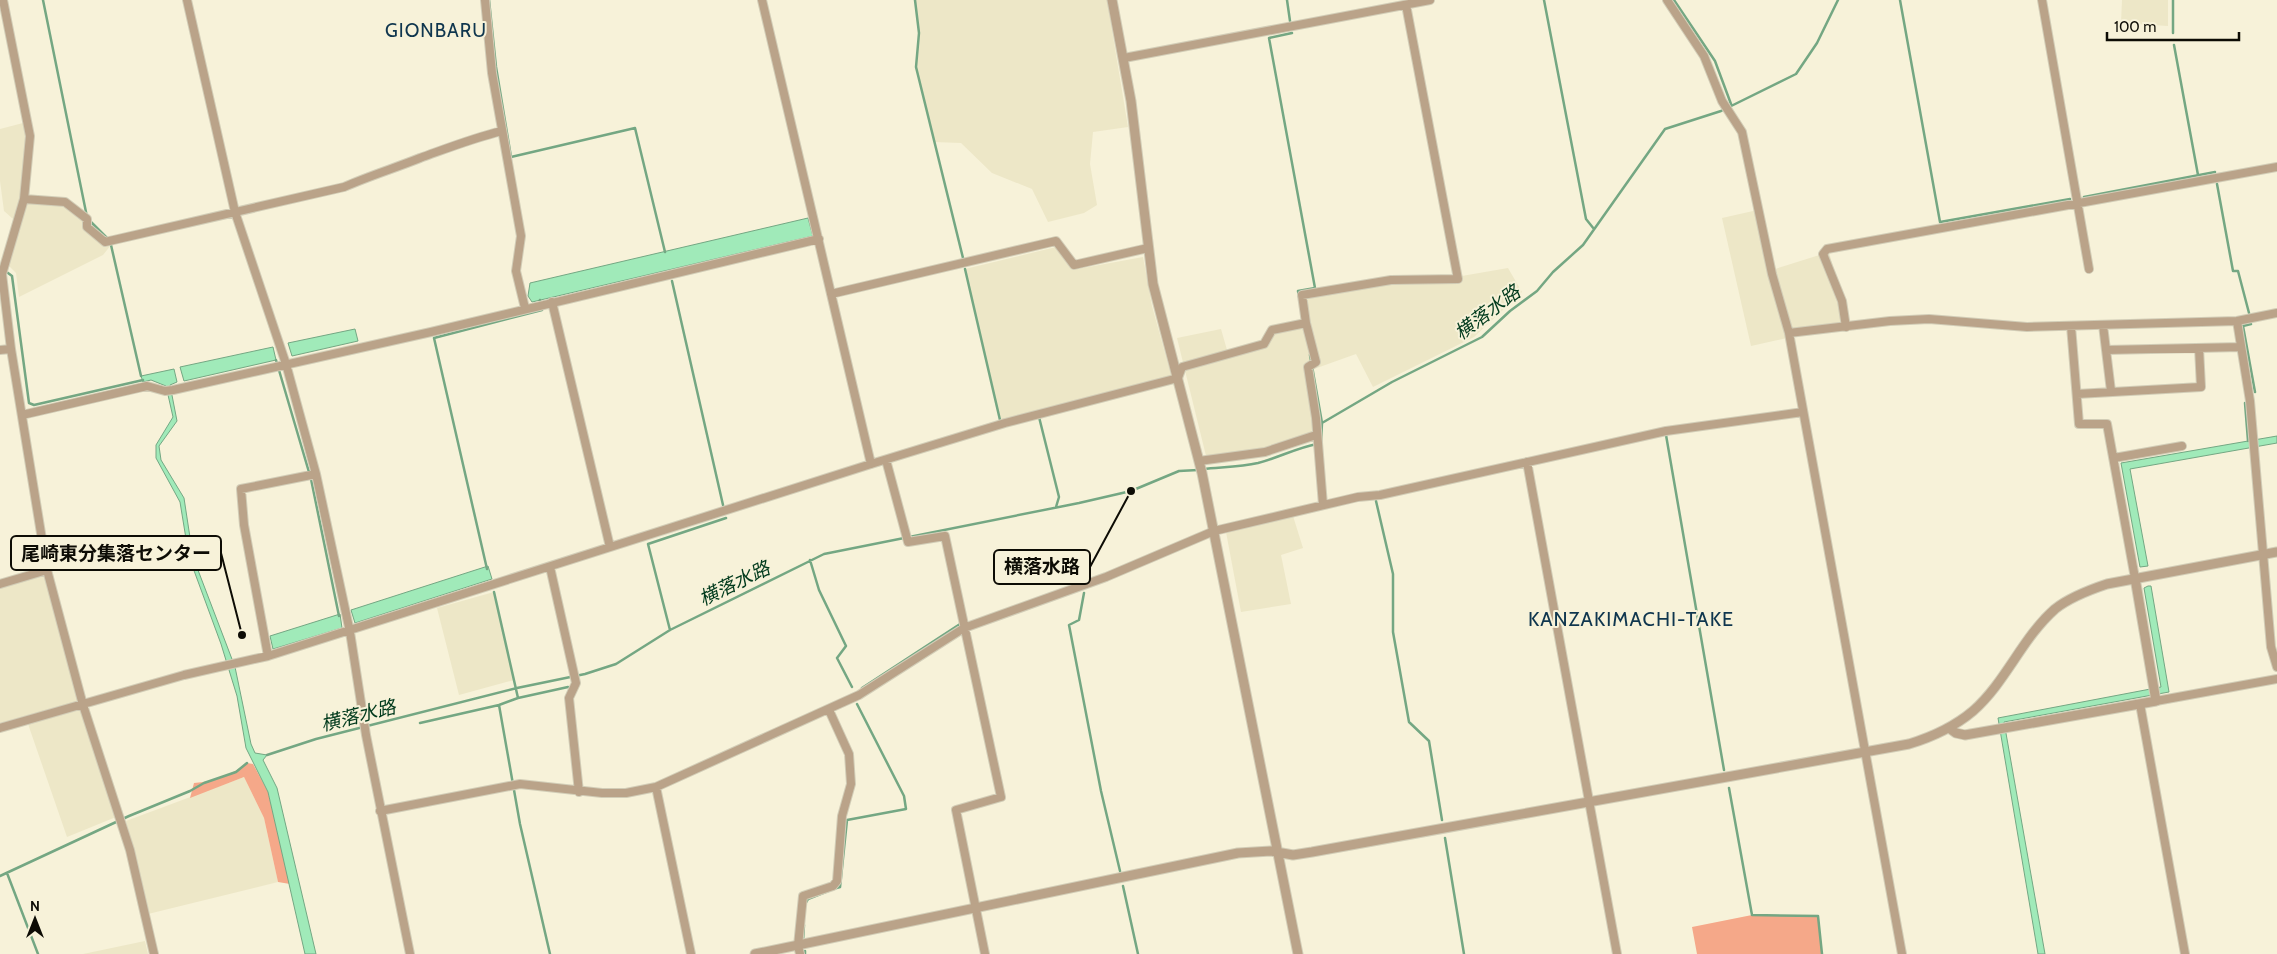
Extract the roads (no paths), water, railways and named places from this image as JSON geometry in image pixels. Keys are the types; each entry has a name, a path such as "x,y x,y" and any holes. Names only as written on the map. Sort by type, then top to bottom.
{"street":[{"path":"3,0 30,136 24,199 1,274 11,349 47,570 83,705 123,828 154,954"},
{"path":"187,0 235,212 286,364 316,474 350,632 363,720 410,954"},
{"path":"485,0 492,73 521,236 516,270 526,308"},
{"path":"762,0 872,464"},
{"path":"1112,0 1131,101 1154,284 1200,467 1214,531 1298,954"},
{"path":"1124,58 1430,0"},
{"path":"1667,0 1704,56 1722,101 1742,132 1772,274 1789,333 1902,954"},
{"path":"2042,0 2088,268"},
{"path":"1323,505 1316,418 1308,367 1316,362 1306,323 1302,294 1391,280 1458,279 1406,5"},
{"path":"24,199 65,202 87,219 87,227 105,242 344,187 377,172 419,159 468,139 502,131"},
{"path":"1846,327 1842,300 1823,254 1827,249 2277,168"},
{"path":"22,415 147,386 169,390 818,239"},
{"path":"831,294 1056,241 1074,265 1148,248"},
{"path":"548,303 610,548"},
{"path":"1789,333 1890,321 1929,319 2027,327 2238,321 2277,313"},
{"path":"2238,321 2254,449 2271,647 2277,667"},
{"path":"1178,378 1182,367 1264,344 1272,330 1306,323"},
{"path":"2103,325 2111,391"},
{"path":"2071,326 2079,424 2107,424 2156,701"},
{"path":"2106,350 2241,347"},
{"path":"2077,394 2200,387 2198,348"},
{"path":"0,350 11,349"},
{"path":"0,728 184,675 268,656 350,632 1005,423 1178,378"},
{"path":"380,811 520,784 579,792 626,793 656,788 859,695 964,628 1106,577 1214,531 1358,497 1380,495 1666,431 1803,412"},
{"path":"1200,467 1317,442"},
{"path":"2114,458 2182,446"},
{"path":"886,460 908,542 945,536 1002,797 956,810 985,954"},
{"path":"1527,462 1617,954"},
{"path":"268,656 244,525 242,489 304,474 316,474"},
{"path":"755,954 799,950 976,908 1238,854 1262,851 1293,855 1312,852 1909,744 1930,738 1949,728 1974,710 1996,683 2032,632 2056,608 2080,594 2107,584 2135,578 2277,552"},
{"path":"550,567 576,683 569,698 579,792"},
{"path":"0,584 47,570"},
{"path":"1949,728 1956,733 1965,735 2277,679"},
{"path":"2140,704 2185,954"},
{"path":"799,950 802,896 833,886 837,881 842,816 851,784 849,754 829,710"},
{"path":"656,788 691,954"}],"waterway":[{"path":"43,0 87,217"},
{"path":"489,0 496,67 511,157 635,128 665,252"},
{"path":"915,0 919,33 916,67 963,258"},
{"path":"1287,0 1290,21"},
{"path":"1544,0 1586,219 1594,229"},
{"path":"1674,0 1715,61 1731,104"},
{"name":"横落水路","path":"1321,442 1322,423 1392,382 1482,337 1510,311 1537,291 1553,272 1583,245 1665,129 1721,111 1796,74 1817,43 1838,0"},
{"path":"1900,0 1940,222 2070,199"},
{"path":"2173,0 2173,33"},
{"path":"1292,33 1269,38 1315,288 1298,291 1299,297"},
{"path":"2174,45 2198,175"},
{"path":"2084,197 2215,172"},
{"path":"2217,184 2233,271 2238,271 2249,313"},
{"path":"90,221 107,238"},
{"path":"111,245 141,376"},
{"path":"0,267 12,276 29,403 34,405 143,380"},
{"path":"965,269 1000,420"},
{"path":"672,281 723,505"},
{"path":"487,569 434,338 542,310 540,300"},
{"path":"2251,324 2243,326 2255,392"},
{"path":"1310,355 1322,423"},
{"path":"276,360 311,479 339,616"},
{"path":"2245,403 2248,441"},
{"path":"1039,417 1059,497 1056,507"},
{"path":"1666,435 1724,770"},
{"name":"横落水路","path":"1203,469 1258,463 1317,444"},
{"name":"横落水路","path":"267,755 316,739 517,688 585,674 616,664 670,630 824,554 1079,503 1131,491 1179,471 1198,470"},
{"path":"1376,501 1393,574 1393,632 1409,722 1429,741 1442,820"},
{"path":"670,630 648,544 726,518"},
{"path":"810,560 819,590 846,646 837,658 852,687"},
{"path":"494,592 518,698 499,705 520,824 550,954"},
{"path":"1084,593 1079,620 1069,625 1101,791 1120,871"},
{"path":"862,688 960,624"},
{"path":"518,698 568,687"},
{"path":"833,889 840,887 847,820 906,809 904,796 857,704"},
{"path":"420,723 499,705"},
{"name":"横落水路","path":"0,876 129,816 190,791 204,783 236,772 247,763"},
{"path":"1729,788 1752,915 1818,916 1822,954"},
{"path":"1445,838 1464,954"},
{"path":"7,873 38,954"},
{"path":"1123,886 1138,954"},
{"path":"805,904 808,899 828,891"},
{"path":"803,941 804,925"}],"place":[{"name":"横落水路","path":"1131,491"},
{"name":"尾崎東分集落センター","path":"242,635"}],"district":[{"name":"GIONBARU","path":"436,30"},
{"name":"KANZAKIMACHI-TAKE","path":"1631,619"}]}
